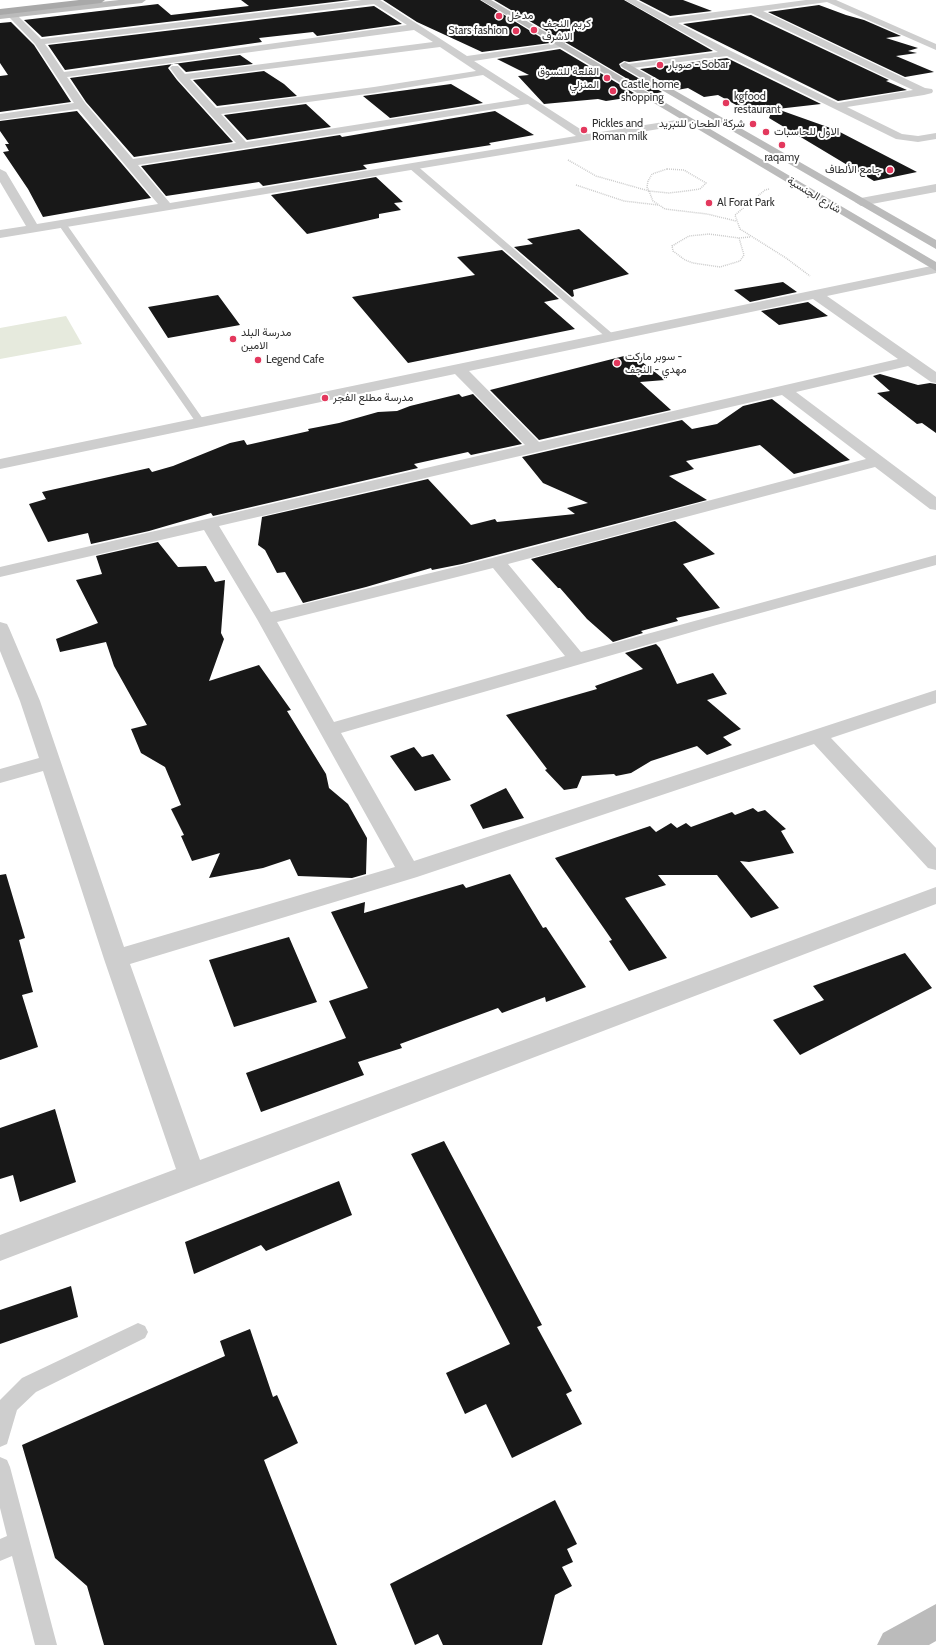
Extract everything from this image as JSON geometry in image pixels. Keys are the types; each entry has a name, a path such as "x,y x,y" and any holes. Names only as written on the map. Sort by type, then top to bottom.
{"main road":[{"path":"0,3 23,0"},
{"path":"5,13 101,0"},
{"path":"5,13 142,0"},
{"name":"شارع الجنسية","path":"485,0 562,44 936,268"},
{"name":"شارع الجنسية","path":"615,60 814,173 936,245"},
{"path":"783,176 814,173"},
{"path":"800,187 833,185"},
{"path":"895,1645 933,1629"}],"street":[{"path":"39,42 375,0 585,137"},
{"path":"629,0 728,52 900,137 918,139 936,136"},
{"path":"669,21 827,0 936,47"},
{"path":"753,10 924,92"},
{"path":"5,13 39,42 81,105 167,207"},
{"path":"60,75 416,28"},
{"path":"182,76 441,44"},
{"path":"465,59 562,44"},
{"path":"628,67 728,52"},
{"path":"167,60 243,145"},
{"path":"213,112 374,90 485,72"},
{"path":"836,106 936,90"},
{"path":"130,163 529,101"},
{"path":"0,117 81,105"},
{"path":"0,234 689,121"},
{"path":"2,178 34,229"},
{"path":"861,202 936,188"},
{"path":"0,464 458,368 817,295 936,268"},
{"path":"817,295 936,379"},
{"path":"0,572 535,447 786,391 910,361"},
{"path":"458,368 535,447"},
{"path":"786,391 936,505"},
{"path":"266,619 497,562 878,461"},
{"path":"209,524 266,619 409,871"},
{"path":"329,730 706,622 936,560"},
{"path":"497,562 577,659"},
{"path":"0,628 30,701 116,959 192,1175"},
{"path":"116,959 409,871 936,696"},
{"path":"817,735 936,862"},
{"path":"0,776 50,762"},
{"path":"0,1248 936,895"}],"lane":[{"path":"412,166 610,337"},
{"path":"62,224 200,422"},
{"path":"0,1437 8,1405 29,1385 138,1332"},
{"path":"0,1467 46,1645"},
{"path":"0,1550 19,1542"}],"path":[{"path":"544,144 585,171 621,185 649,191 669,193 686,191 700,188 706,183 684,170 667,169 652,174 648,181 647,187 649,191 654,201 658,205 665,209 707,214 736,221"},
{"path":"576,185 624,201 658,205"},
{"path":"800,187 765,190 735,215 736,221 740,229 751,237 786,258 834,291"},
{"path":"739,238 744,255 740,261 720,267 705,266 685,260 673,251 672,246 689,236 709,234 739,238 751,237"}],"shaded area":[{"path":"66,316 82,344 0,359 0,328"}],"building":[{"path":"241,0 350,0 42,37 24,20 158,4 171,15 249,6"},
{"path":"383,0 480,0 550,43 482,52 417,22"},
{"path":"494,0 624,0 713,51 629,62 624,61 619,64 621,68 662,92 653,94"},
{"path":"639,0 683,0 712,11 670,16"},
{"path":"819,5 864,20 901,36 886,38 918,48 908,51 917,53 896,56 934,72 905,77 768,12"},
{"path":"374,6 402,24 317,36 313,32 259,38 262,42 65,70 48,45"},
{"path":"751,15 889,80 886,81 907,90 838,101 683,24"},
{"path":"11,22 34,45 71,102 0,112 0,76 8,75 0,63 0,23"},
{"path":"560,49 639,96 606,101 598,99 544,104 518,76 529,75 497,59"},
{"path":"240,55 253,64 186,72 178,64 173,64"},
{"path":"727,58 821,104 777,109 836,130 917,172 874,181 769,118 772,110 754,112 743,105 738,106 718,95 704,97 688,88 677,90 640,69"},
{"path":"172,64 168,68 177,80 233,142 134,157 86,102 70,78"},
{"path":"264,71 284,84 297,96 217,106 193,80"},
{"path":"451,84 483,103 390,118 363,96"},
{"path":"306,104 331,127 247,140 224,115"},
{"path":"77,111 151,198 43,217 28,189 3,152 9,151 5,144 9,144 0,131 0,121"},
{"path":"495,111 534,135 489,143 491,145 363,165 367,169 263,186 259,182 166,196 141,166 340,135 342,137"},
{"path":"376,177 403,202 394,203 401,210 379,214 379,218 307,234 271,195"},
{"path":"579,229 629,274 573,290 574,296 572,297 514,247 533,244 527,239"},
{"path":"502,250 559,299 544,302 575,329 408,363 352,297 475,275 457,257"},
{"path":"783,282 797,292 750,302 734,290"},
{"path":"218,295 240,325 168,338 148,307"},
{"path":"808,302 828,316 779,325 761,311"},
{"path":"632,354 665,380 640,382 671,410 539,440 490,390"},
{"path":"880,374 918,385 930,383 936,384 936,433 922,423 917,424 877,393 890,391 873,376"},
{"path":"459,394 462,397 473,394 522,444 471,455 468,452 414,464 418,468 213,516 211,513 149,531 91,544 88,533 48,542 29,504 46,499 42,492 149,468 152,472 173,466 230,443 244,440 247,445 309,431 308,429 339,423 378,412 397,411 410,406"},
{"path":"772,399 850,460 794,474 760,445 686,461 694,469 669,476 707,500 462,564 432,570 431,568 303,603 285,572 277,573 265,550 258,545 262,517 428,479 471,525 495,519 497,522 575,514 567,508 588,503 543,483 522,457 682,420 692,429 717,424 743,406"},
{"path":"675,521 715,554 683,564 720,608 676,618 678,621 641,631 643,633 613,642 587,619 560,588 558,588 531,559"},
{"path":"158,542 178,567 206,566 215,582 225,580 221,633 224,639 209,681 259,665 291,710 287,711 326,774 329,788 348,804 367,838 366,874 352,878 298,876 290,859 263,868 209,878 220,853 192,861 181,836 184,835 171,809 181,805 165,767 141,753 131,729 147,725 114,666 106,642 60,652 56,639 98,623 76,580 102,574 96,556"},
{"path":"656,644 660,648 677,684 713,673 727,694 707,700 741,729 723,737 732,745 707,755 697,746 651,761 631,773 616,776 614,774 582,776 577,788 564,790 545,770 547,769 506,715 597,689 595,686 643,669 625,653"},
{"path":"414,747 422,757 433,754 451,780 415,791 390,756"},
{"path":"506,788 524,818 483,829 470,805"},
{"path":"753,808 758,812 765,810 786,829 781,831 794,853 749,862 740,861 779,908 751,918 717,875 658,875 666,885 625,898 667,958 629,971 609,941 612,940 555,858 650,826 656,832 671,823 677,828 686,823 691,827 732,812 735,815"},
{"path":"6,874 25,938 19,940 33,992 22,995 38,1047 0,1060 0,875"},
{"path":"510,874 543,928 546,927 586,987 546,1002 545,997 502,1013 498,1008 400,1044 402,1048 358,1062 364,1075 261,1112 246,1073 346,1038 329,1001 368,988 331,912 365,902 364,913 463,884 466,888"},
{"path":"289,937 317,1002 234,1027 209,960"},
{"path":"905,953 932,988 800,1055 773,1020 824,1000 813,986"},
{"path":"55,1109 76,1182 20,1202 13,1175 0,1179 0,1128"},
{"path":"444,1141 542,1325 537,1327 572,1391 566,1394 582,1424 512,1458 486,1404 465,1414 446,1373 510,1344 411,1154"},
{"path":"339,1181 352,1215 266,1251 261,1245 194,1274 185,1242"},
{"path":"71,1286 78,1317 0,1344 0,1310"},
{"path":"250,1329 273,1397 277,1395 298,1443 264,1460 337,1645 104,1645 87,1586 55,1558 22,1445 225,1356 220,1341"},
{"path":"555,1500 577,1544 567,1549 573,1562 562,1567 572,1586 555,1595 542,1645 443,1645 438,1634 415,1645 390,1584"}],"place":[{"name":"مدخل","path":"499,16"},
{"name":"كريم النجف الاشرف","path":"534,30"},
{"name":"Stars fashion","path":"516,31"},
{"name":"صوبار - Sobar","path":"660,65"},
{"name":"القلعة للتسوق المنزلي","path":"607,78"},
{"name":"Castle home shopping","path":"613,91"},
{"name":"kgfood restaurant","path":"726,103"},
{"name":"شركة الطحان للتبريد","path":"753,124"},
{"name":"Pickles and Roman milk","path":"584,130"},
{"name":"الاول للحاسبات","path":"766,132"},
{"name":"raqamy","path":"782,145"},
{"name":"جامع الألطاف","path":"890,170"},
{"name":"Al Forat Park","path":"709,203"},
{"name":"مدرسة البلد الامين","path":"233,339"},
{"name":"Legend Cafe","path":"258,360"},
{"name":"سوبر ماركت - مهدي - النجف","path":"617,363"},
{"name":"مدرسة مطلع الفجر","path":"325,398"}]}
